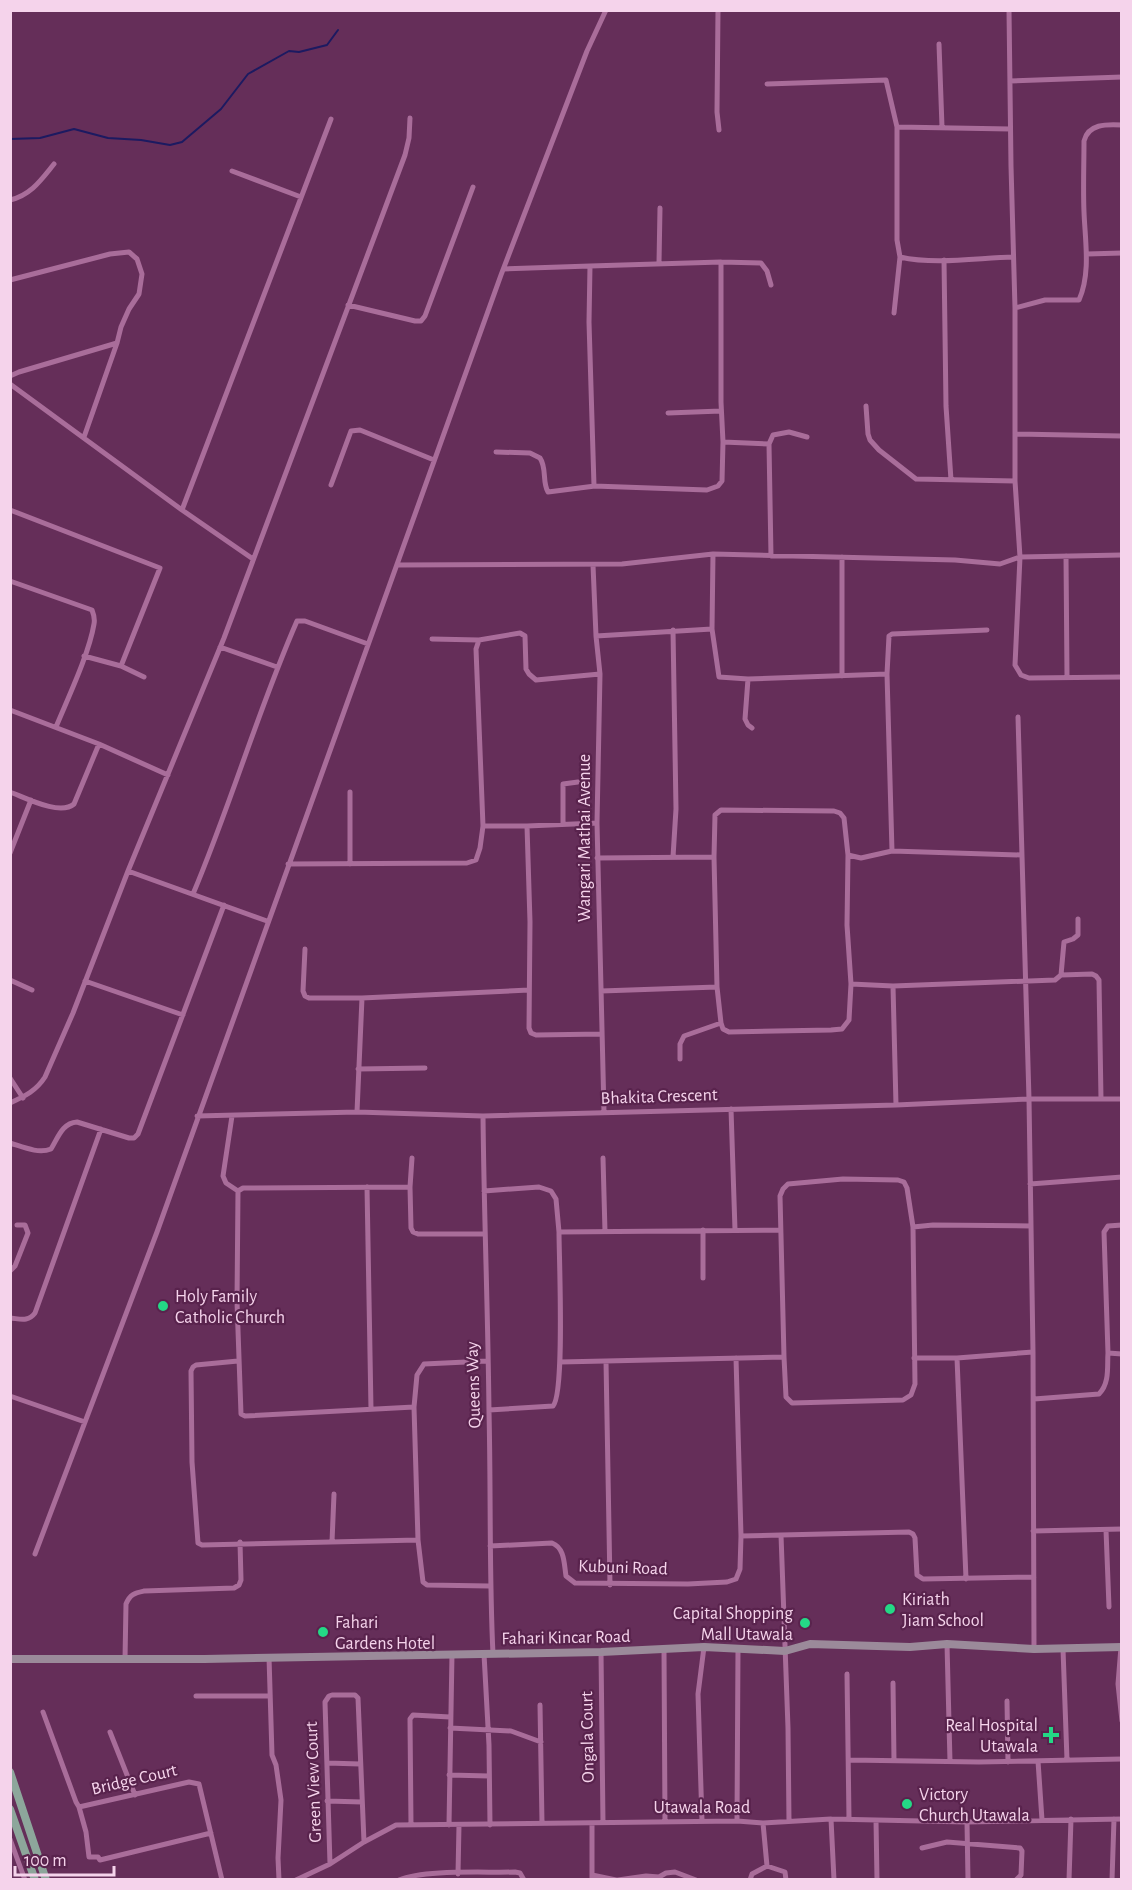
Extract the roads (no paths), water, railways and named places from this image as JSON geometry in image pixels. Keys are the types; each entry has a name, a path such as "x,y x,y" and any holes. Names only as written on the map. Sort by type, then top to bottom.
{"main road":[{"path":"10,1772 46,1880"},
{"path":"11,1812 35,1880"}],"street":[{"path":"35,1554 149,1253 504,269 587,51 606,10"},
{"path":"718,10 717,112 719,130"},
{"path":"1009,10 1015,434 1020,557 1015,665 1018,672 1029,678 1122,677"},
{"path":"939,44 942,127"},
{"path":"1010,81 1122,77"},
{"path":"767,84 886,81 897,127 897,240 900,257 894,313"},
{"path":"182,510 331,118"},
{"path":"10,1103 34,1091 45,1077 85,981 254,559 405,155 410,118"},
{"path":"1015,308 1045,300 1079,300 1087,254 1084,212 1084,141 1090,129 1122,125"},
{"path":"897,127 1010,129"},
{"path":"10,200 22,197 34,188 54,164"},
{"path":"232,171 301,197"},
{"path":"348,305 421,321 425,316 473,187"},
{"path":"659,263 660,207"},
{"path":"10,280 110,254 129,252 137,259 142,274 139,294 121,327 84,437"},
{"path":"1087,254 1122,253"},
{"path":"900,257 944,260 1013,257"},
{"path":"944,260 946,406 951,480"},
{"path":"496,452 536,455 542,461 545,488 548,492 606,485 707,490 718,486 723,474 721,262"},
{"path":"504,269 659,263 761,263 767,271 771,285"},
{"path":"590,266 591,428 595,486"},
{"path":"10,376 117,344"},
{"path":"10,384 182,510 254,559"},
{"path":"866,406 868,434 879,450 916,478 1016,481"},
{"path":"669,413 721,411"},
{"path":"331,485 347,439 354,429 360,429 434,460"},
{"path":"771,556 769,444 773,435 789,432 807,437"},
{"path":"1015,434 1122,436"},
{"path":"723,442 769,444"},
{"path":"10,510 160,568 122,666"},
{"path":"397,565 622,564 713,554 842,556 1000,564 1020,557 1122,555"},
{"path":"713,554 712,629 719,678 887,674"},
{"path":"842,556 842,676"},
{"path":"1066,556 1067,676"},
{"name":"Wangari Mathai Avenue","path":"593,565 600,674 597,858 604,1112"},
{"path":"10,581 92,610 95,618 84,656 56,728"},
{"path":"193,894 277,667 297,621 301,620 368,644"},
{"path":"596,636 712,629"},
{"path":"673,630 675,773 673,857"},
{"path":"892,851 887,640 892,634 987,630"},
{"path":"432,639 479,640 516,633 522,634 525,636 526,669 536,680 600,674"},
{"path":"288,864 467,863 476,860 479,855 483,826 476,649 479,640"},
{"path":"220,647 277,667"},
{"path":"84,656 122,666 144,677"},
{"path":"748,679 745,719 753,728"},
{"path":"10,710 99,744 168,775"},
{"path":"1018,717 1029,1099 1034,1399 1034,1649"},
{"path":"10,792 63,810 69,808 74,804 99,744"},
{"path":"563,824 563,784 578,782"},
{"path":"350,792 351,864"},
{"path":"10,853 31,800"},
{"path":"721,810 834,811 840,813 844,818 848,855 847,925 851,984 849,1020 842,1029 729,1032 723,1029 717,987 715,815 721,810"},
{"path":"483,826 597,823"},
{"path":"527,826 531,1033 536,1035 602,1034"},
{"path":"848,855 861,858 892,851 1021,855"},
{"path":"597,858 714,857"},
{"path":"128,871 267,921"},
{"path":"10,1143 41,1152 47,1151 51,1149 69,1123 77,1122 129,1138 134,1138 138,1134 224,905"},
{"path":"1061,975 1062,946 1064,942 1078,935 1078,919"},
{"path":"305,949 303,991 309,998 362,998 529,990"},
{"path":"851,984 893,986 1024,982 1055,980 1061,975 1092,974 1099,980 1101,1099"},
{"path":"10,980 32,990"},
{"path":"85,981 183,1015"},
{"path":"893,986 896,1106"},
{"path":"601,991 717,987"},
{"path":"357,1112 362,998"},
{"path":"680,1059 680,1044 684,1036 721,1023"},
{"path":"358,1069 425,1068"},
{"path":"10,1078 23,1098"},
{"name":"Bhakita Crescent","path":"197,1116 357,1112 483,1116 896,1106 1029,1099 1122,1099"},
{"path":"731,1109 735,1230"},
{"path":"232,1116 223,1176 225,1183 238,1191"},
{"name":"Queens Way","path":"483,1116 489,1410 489,1586 493,1654"},
{"path":"10,1318 31,1319 35,1313 101,1129"},
{"path":"412,1158 410,1187 413,1232 418,1234 485,1234"},
{"path":"603,1158 605,1232"},
{"path":"1030,1184 1122,1177"},
{"path":"843,1179 904,1182 907,1188 912,1227 915,1358 914,1390 911,1395 903,1400 792,1403 786,1397 780,1230 780,1196 788,1184 843,1179"},
{"path":"367,1187 370,1409"},
{"path":"238,1191 243,1188 410,1187"},
{"path":"484,1191 539,1187 551,1191 556,1199 559,1232 560,1362 557,1401 553,1406 489,1410"},
{"path":"238,1191 238,1361 241,1414 245,1416 414,1407"},
{"path":"10,1271 15,1266 28,1233 25,1226 17,1225"},
{"path":"912,1227 933,1225 1030,1226"},
{"path":"1034,1399 1100,1394 1103,1390 1107,1378 1104,1232 1108,1226 1122,1225"},
{"path":"703,1230 703,1278"},
{"path":"559,1232 780,1230"},
{"path":"915,1358 957,1358 1032,1352"},
{"path":"1107,1353 1122,1354"},
{"path":"736,1358 741,1536 909,1532 915,1538 919,1577 923,1579 1034,1577"},
{"path":"560,1362 784,1358"},
{"path":"957,1358 966,1579"},
{"path":"487,1360 424,1364 417,1375 414,1407 418,1540 423,1582 427,1585 489,1586"},
{"path":"238,1361 193,1367 191,1371 192,1440 198,1543 418,1540"},
{"path":"606,1361 610,1585"},
{"path":"10,1396 85,1422"},
{"path":"332,1542 334,1494"},
{"path":"1033,1531 1122,1529"},
{"path":"1106,1530 1109,1607"},
{"path":"781,1535 789,1821"},
{"name":"Kubuni Road","path":"490,1546 552,1543 557,1545 562,1551 566,1576 575,1583 610,1585 727,1582 736,1579 740,1569 741,1536"},
{"path":"125,1659 126,1604 133,1593 234,1588 241,1580 240,1542"},
{"name":"Fahari Kincar Road","path":"10,1659 493,1654 704,1647 785,1651 810,1644 910,1647 947,1644 1034,1649 1121,1647"},
{"path":"947,1644 950,1762"},
{"path":"702,1821 698,1694 704,1647"},
{"path":"1121,1647 1119,1684 1122,1721"},
{"path":"1063,1648 1067,1761"},
{"path":"737,1821 738,1649"},
{"path":"664,1650 665,1822"},
{"name":"Ongala Court","path":"601,1652 603,1823"},
{"path":"449,1825 452,1654"},
{"path":"483,1654 488,1730 490,1825"},
{"path":"269,1657 272,1755 276,1765 281,1800 279,1880"},
{"path":"847,1674 849,1819"},
{"path":"893,1683 894,1761"},
{"name":"Green View Court","path":"330,1864 327,1801 327,1699 332,1695 355,1695 358,1698 364,1842"},
{"path":"196,1696 270,1696"},
{"path":"1007,1701 1008,1762"},
{"path":"540,1705 542,1823"},
{"name":"Bridge Court","path":"43,1712 79,1807 196,1782 199,1784 222,1880"},
{"path":"411,1825 411,1717 413,1715 450,1717"},
{"path":"450,1728 511,1731 541,1742"},
{"path":"110,1732 135,1795"},
{"path":"849,1760 1008,1762 1122,1759"},
{"path":"1038,1761 1041,1820"},
{"path":"327,1762 360,1764"},
{"path":"450,1775 489,1776"},
{"path":"327,1801 362,1802"},
{"path":"79,1807 87,1833 89,1857 98,1857 100,1860 210,1833"},
{"path":"1070,1880 1071,1818"},
{"name":"Utawala Road","path":"296,1880 330,1864 396,1825 459,1826 702,1821 763,1823 831,1819 967,1822 1071,1818 1122,1819"},
{"path":"831,1819 834,1880"},
{"path":"1112,1880 1114,1819"},
{"path":"876,1820 877,1880"},
{"path":"967,1822 968,1880"},
{"path":"592,1823 592,1877 617,1880 646,1876 659,1877 675,1872 696,1880"},
{"path":"763,1823 767,1866"},
{"path":"458,1874 459,1826"},
{"path":"922,1848 947,1842 1021,1849 1021,1875 1016,1880"},
{"path":"11,1843 25,1880"},
{"path":"750,1880 752,1874 767,1866 785,1872 786,1880"},
{"path":"399,1880 407,1877 520,1872 524,1880"}],"waterway":[{"path":"10,139 40,138 74,129 108,138 170,145 182,142 221,109 248,74 289,51 299,52 327,45 338,30"}],"place":[{"name":"Holy Family Catholic Church","path":"163,1306"},
{"name":"Kiriath Jiam School","path":"890,1609"},
{"name":"Capital Shopping Mall Utawala","path":"805,1623"},
{"name":"Fahari Gardens Hotel","path":"323,1632"},
{"name":"Real Hospital Utawala","path":"1051,1735"},
{"name":"Victory Church Utawala","path":"907,1804"}]}
